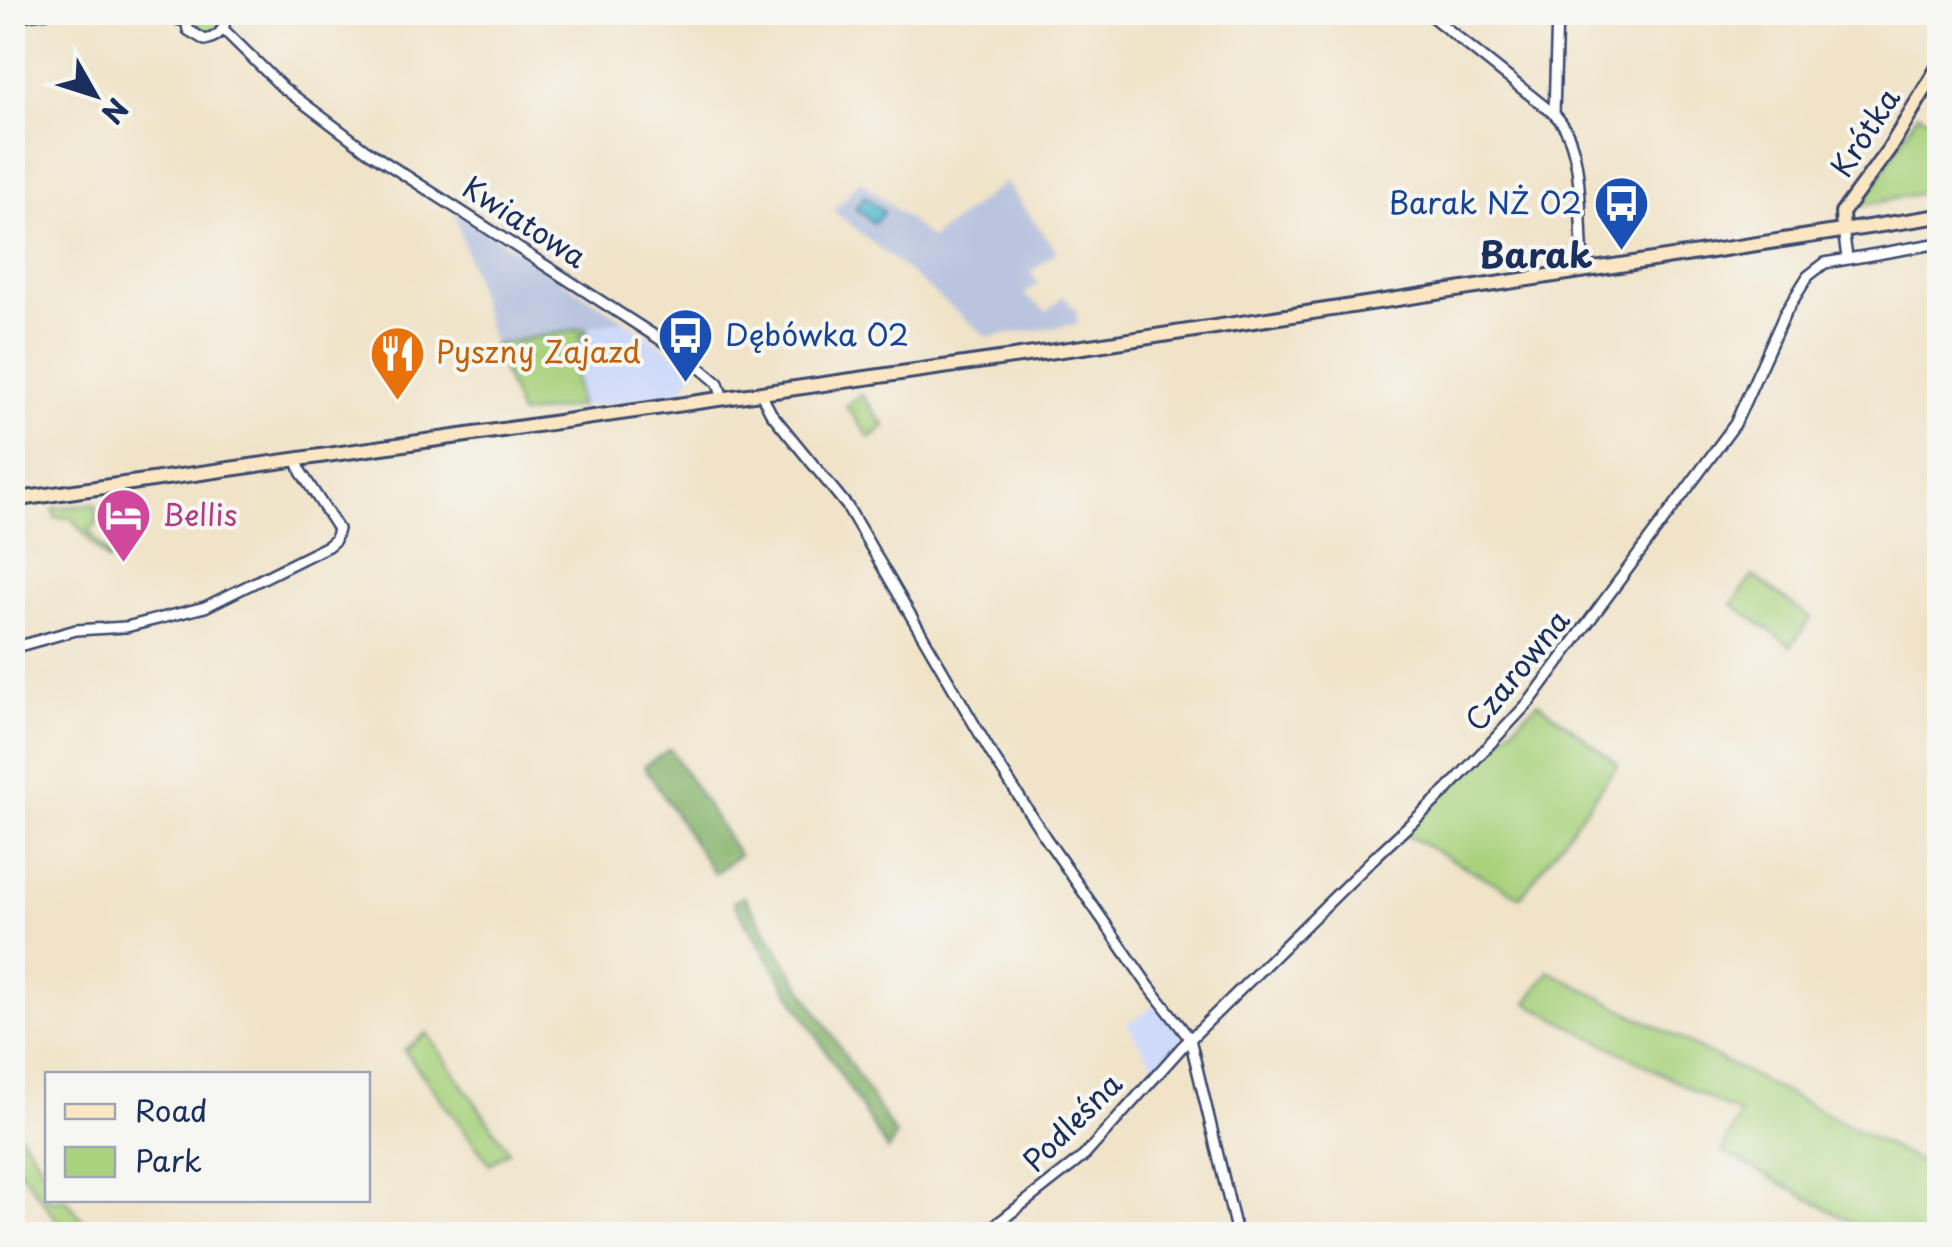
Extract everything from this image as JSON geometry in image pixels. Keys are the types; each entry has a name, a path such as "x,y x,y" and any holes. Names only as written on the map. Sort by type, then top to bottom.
{"street":[{"path":"12,16 48,12"},
{"path":"149,12 184,17 195,37 205,40 220,33 225,12"},
{"path":"1426,12 1567,128 1576,152 1584,270"},
{"path":"1554,114 1556,12"},
{"name":"Kwiatowa","path":"220,33 290,93 366,150 686,356 718,382 723,399"},
{"name":"Krótka","path":"1843,230 1842,213 1888,149 1940,64"},
{"path":"12,500 761,394 1940,216"},
{"path":"1843,230 1847,258 1940,244"},
{"name":"Czarowna","path":"1190,1039 1447,790 1530,701 1735,424 1779,324 1808,276 1824,262 1847,258"},
{"path":"761,394 771,413 847,506 1037,826 1190,1039 1238,1234"},
{"path":"12,648 76,630 124,627 205,606 328,546 338,530 297,460"},
{"name":"Podleśna","path":"984,1234 1084,1156 1190,1039"}],"shaded area":[{"path":"860,180 931,239 1005,182 1057,251 1031,272 1038,283 1024,295 1047,312 1063,296 1076,310 1078,324 987,337 834,211"},
{"path":"454,211 624,320 493,345"},
{"path":"624,320 697,369 679,393 520,415 493,345"},
{"path":"1158,1004 1184,1038 1156,1068 1127,1024"}],"green space":[{"path":"190,13 220,13 220,23 211,33 200,32 192,28"},
{"path":"1918,113 1939,126 1939,189 1862,206"},
{"path":"586,328 587,333 580,335 584,365 574,368 579,406 520,415 493,345"},
{"path":"861,394 885,426 870,438 846,406"},
{"path":"96,504 97,525 89,530 109,557 114,557 108,561 70,517 55,518 53,508"},
{"path":"1753,576 1811,618 1791,646 1732,604"},
{"path":"1538,702 1618,764 1521,897 1404,834"},
{"path":"670,749 739,855 714,874 644,766"},
{"path":"744,896 896,1136 888,1151 733,902"},
{"path":"1549,971 1939,1172 1939,1224 1932,1234 1873,1234 1722,1151 1740,1115 1527,1003"},
{"path":"427,1033 509,1151 490,1164 404,1050"},
{"path":"13,1125 45,1170 45,1202 69,1202 93,1234 67,1234 13,1160"}],"water":[{"path":"865,196 884,212 874,223 855,208"}],"place":[{"name":"Barak NŻ 02","path":"1621,253"},
{"name":"Dębówka 02","path":"686,385"},
{"name":"Pyszny Zajazd","path":"397,402"},
{"name":"Bellis","path":"123,565"}],"district":[{"name":"Barak","path":"1536,256"}]}
